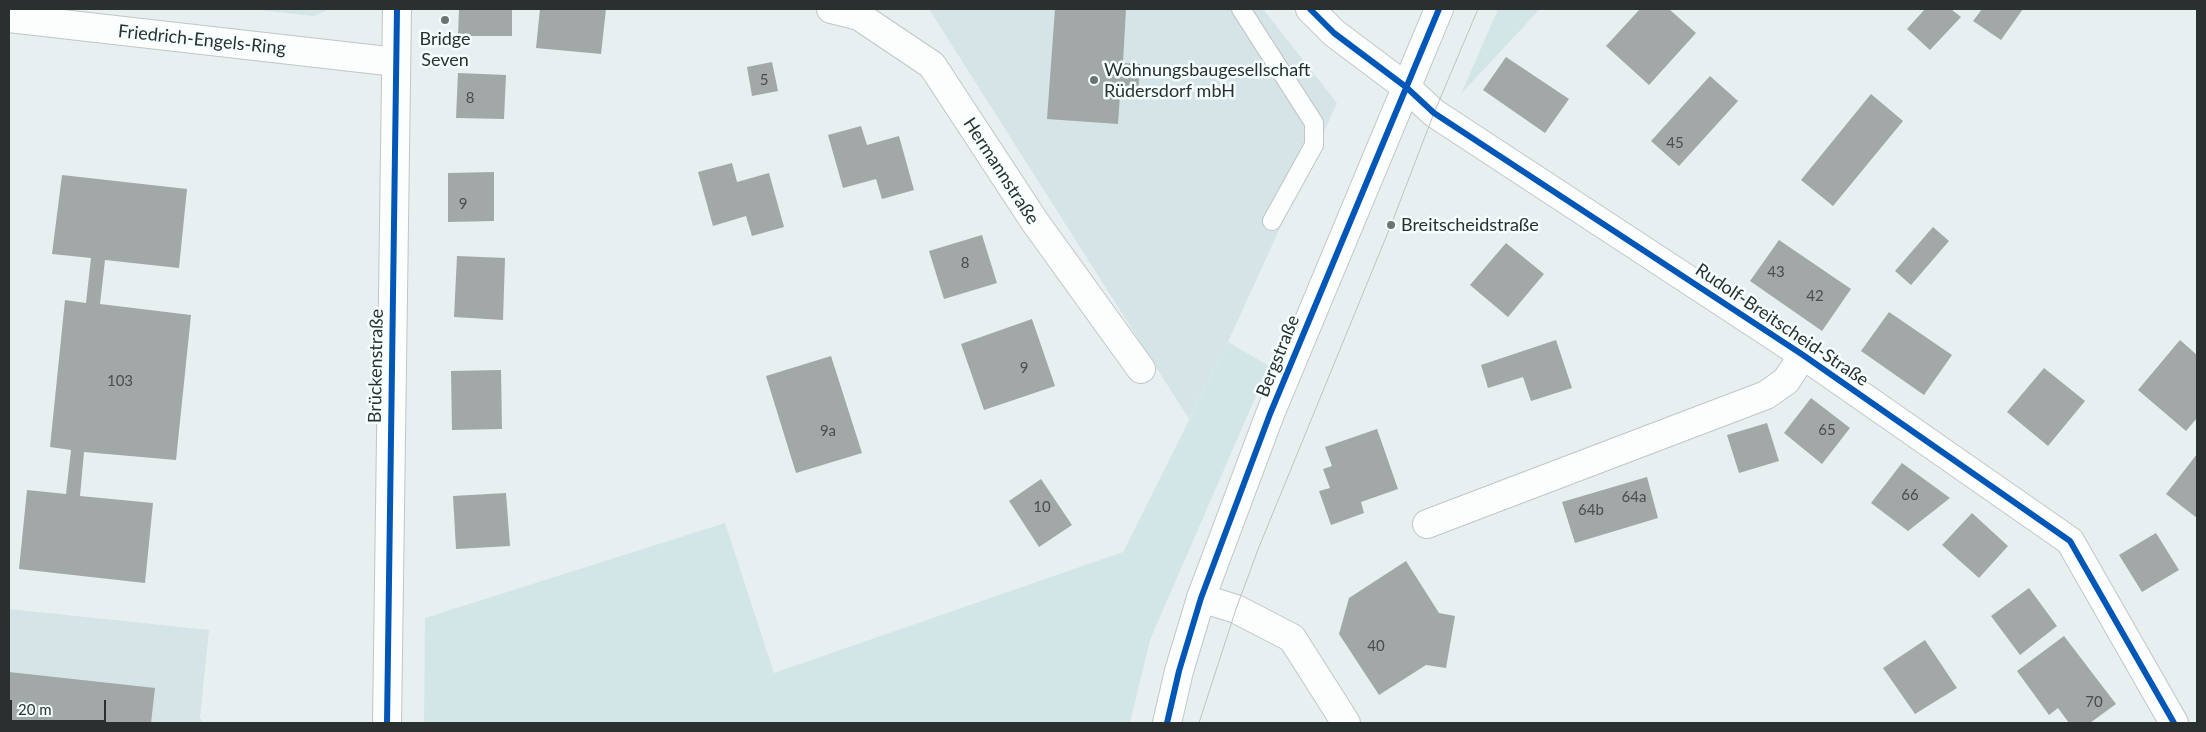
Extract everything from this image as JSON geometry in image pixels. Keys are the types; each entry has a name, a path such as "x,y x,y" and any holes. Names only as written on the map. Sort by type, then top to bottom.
{"street":[{"name":"Brückenstraße","path":"387,723 397,9"},
{"name":"Hermannstraße","path":"831,9 859,16 932,66 1035,222 1141,369"},
{"name":"Rudolf-Breitscheid-Straße","path":"1310,9 1334,32 1406,87 1434,113 1803,355 2070,541 2174,723"},
{"name":"Bergstraße","path":"1167,723 1179,671 1201,598 1270,414 1439,9"},
{"name":"Friedrich-Engels-Ring","path":"9,18 396,62"},
{"name":"Rudolf-Breitscheid-Straße","path":"1428,524 1766,395 1786,381 1803,355"},
{"path":"1201,598 1236,609 1292,638 1346,723"}],"lane":[{"path":"1241,9 1314,123 1314,145 1272,221"}],"shaded area":[{"path":"250,9 330,9 314,16"},
{"path":"929,9 1263,9 1337,103 1228,342 1189,419"},
{"path":"1498,9 1540,9 1461,94"},
{"path":"1228,342 1269,366 1150,640 1130,723 424,723 425,618 725,523 774,673 1123,552"},
{"path":"9,609 209,630 200,717 203,723 9,723"}],"building":[{"path":"459,9 512,9 512,36 458,36"},
{"path":"540,9 606,9 601,54 536,48"},
{"name":"Wohnungsbaugesellschaft Rüdersdorf mbH","path":"1055,9 1126,9 1123,63 1140,64 1138,96 1120,95 1118,124 1047,119"},
{"path":"1640,9 1669,9 1696,33 1649,85 1606,46"},
{"path":"1925,9 1951,9 1961,17 1930,50 1907,29"},
{"path":"1982,9 2023,9 2001,40 1973,21"},
{"path":"1506,57 1569,99 1545,133 1483,90"},
{"path":"772,62 778,91 752,96 747,67"},
{"path":"458,73 506,75 504,119 456,118"},
{"path":"1710,76 1738,101 1679,166 1651,141"},
{"path":"1871,94 1903,121 1833,206 1801,180"},
{"path":"861,126 867,145 899,136 914,190 882,199 876,179 843,188 828,135"},
{"path":"732,163 737,182 769,173 784,227 752,236 746,216 713,226 698,172"},
{"path":"494,172 494,221 448,222 448,173"},
{"path":"62,175 187,189 179,268 105,260 100,304 191,315 176,460 84,452 80,496 153,503 145,583 19,569 27,490 66,494 71,450 50,447 65,300 86,303 91,258 52,254"},
{"path":"1933,227 1949,241 1911,285 1895,271"},
{"path":"982,235 997,283 944,299 929,251"},
{"path":"1779,240 1851,289 1822,331 1750,281"},
{"path":"1506,243 1544,274 1508,317 1470,285"},
{"path":"457,256 505,258 503,320 454,317"},
{"path":"1889,312 1952,355 1924,395 1861,351"},
{"path":"1032,319 1055,386 984,410 961,344"},
{"path":"1556,340 1572,388 1531,401 1523,377 1488,388 1481,365"},
{"path":"2180,340 2197,355 2197,418 2186,431 2138,390"},
{"path":"831,356 862,453 796,473 766,376"},
{"path":"2044,368 2085,401 2048,446 2007,412"},
{"path":"501,370 502,429 452,430 451,371"},
{"path":"1811,398 1850,428 1822,464 1784,433"},
{"path":"1767,423 1779,461 1739,473 1727,435"},
{"path":"1377,429 1398,489 1361,502 1364,513 1331,525 1319,491 1330,488 1323,469 1332,466 1325,447"},
{"path":"2197,454 2197,518 2166,494"},
{"path":"1902,463 1950,498 1908,531 1871,503"},
{"path":"1647,477 1658,518 1575,543 1562,502"},
{"path":"1041,479 1072,525 1039,547 1009,501"},
{"path":"506,493 510,546 456,549 453,496"},
{"path":"1972,513 2008,546 1979,578 1942,545"},
{"path":"2156,533 2179,570 2142,592 2119,555"},
{"path":"1406,561 1439,613 1455,616 1446,668 1426,665 1379,695 1339,634 1349,598"},
{"path":"2029,588 2057,626 2020,655 1991,616"},
{"path":"2064,636 2116,704 2090,723 2069,723 2058,708 2049,715 2017,671"},
{"path":"1925,640 1957,688 1915,714 1883,668"},
{"path":"9,672 155,688 151,723 9,723"}],"tram line":[{"path":"1199,723 1236,609 1259,547 1391,225 1434,113 1478,9"}],"cycle path":[{"path":"387,723 397,9"},
{"path":"1310,9 1334,33 1406,87 1434,113 1803,355 2070,541 2174,723"},
{"path":"1167,723 1179,671 1201,598 1270,414 1439,9"}],"place":[{"name":"Bridge Seven","path":"445,20"},
{"name":"Wohnungsbaugesellschaft Rüdersdorf mbH","path":"1094,80"},
{"name":"Breitscheidstraße","path":"1391,225"}]}
